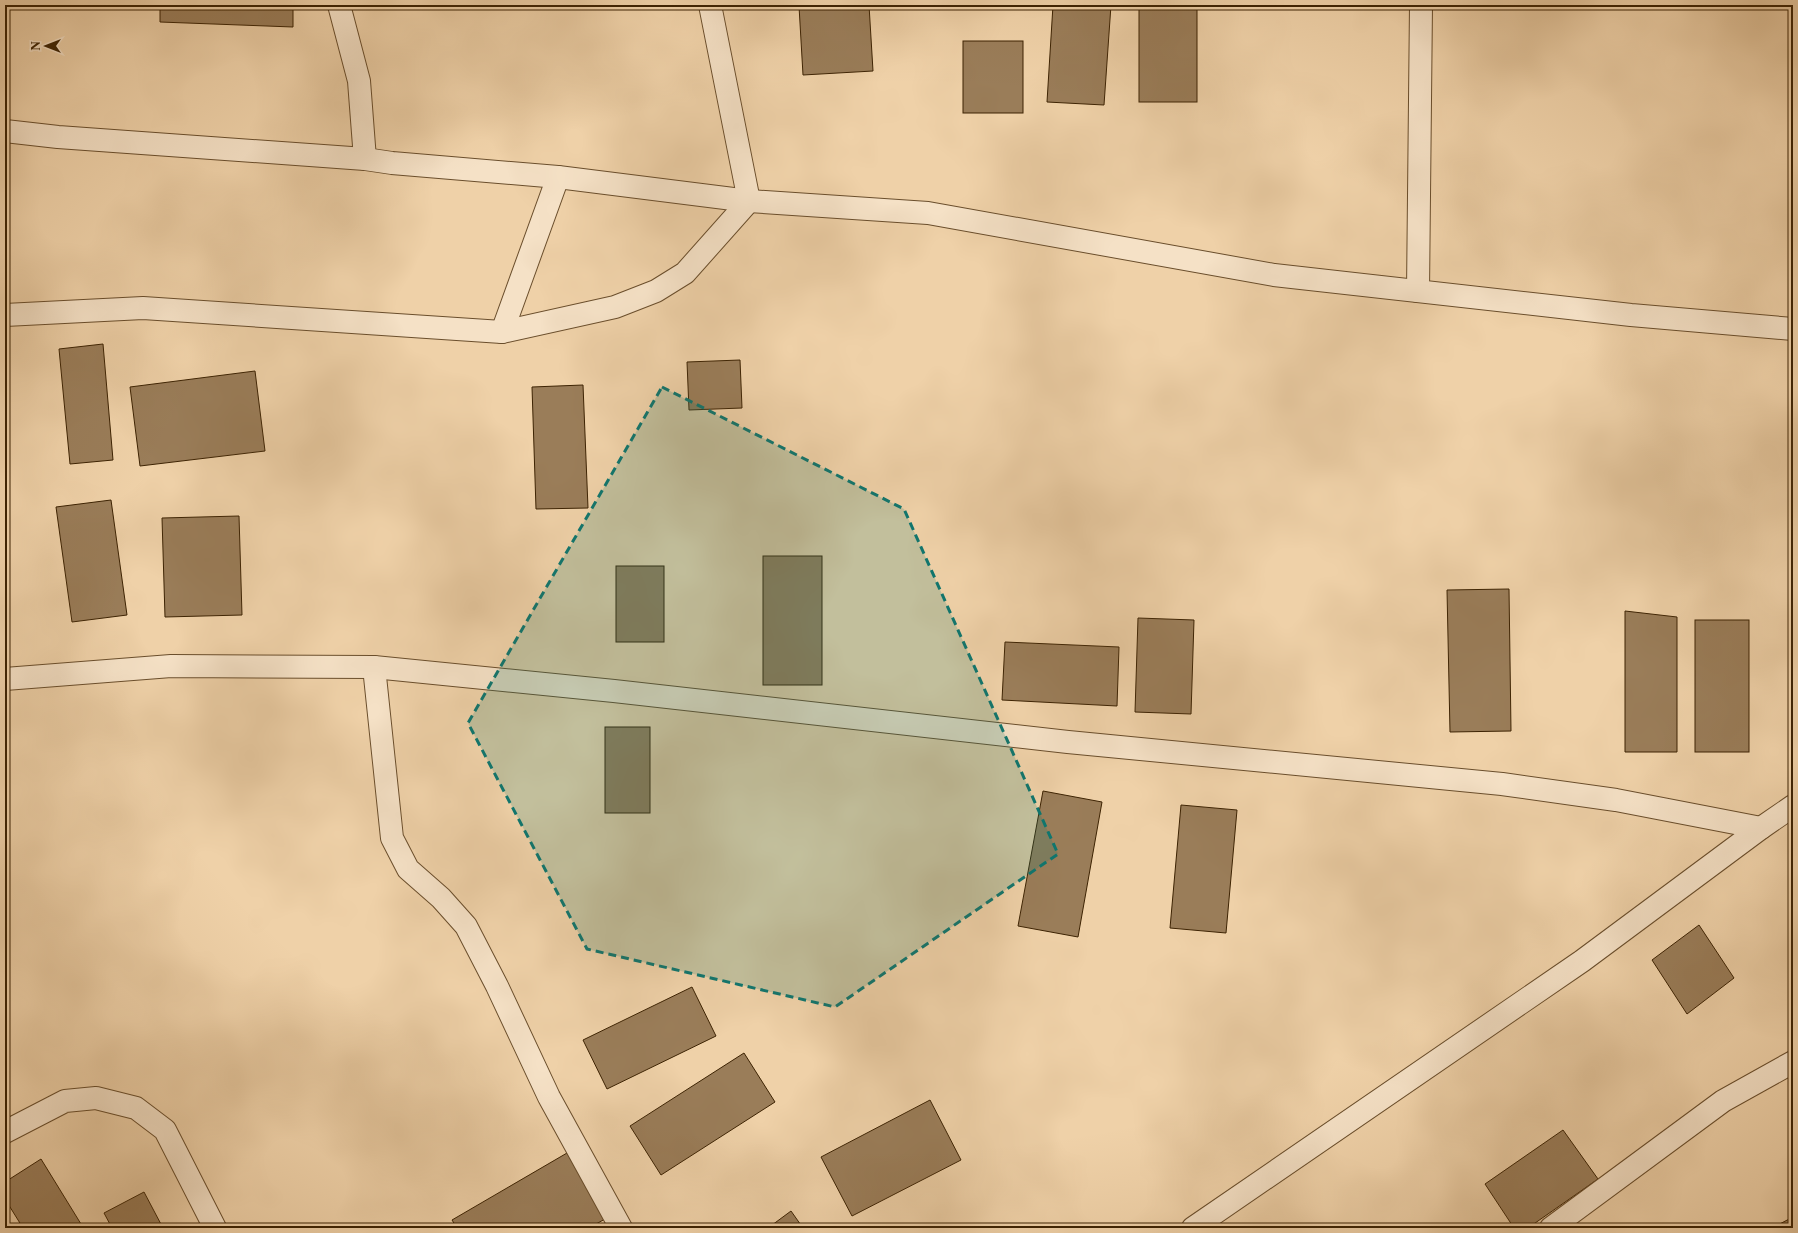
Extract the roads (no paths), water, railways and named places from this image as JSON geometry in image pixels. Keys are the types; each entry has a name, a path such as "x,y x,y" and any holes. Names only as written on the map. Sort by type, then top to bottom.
{"street":[{"path":"339,5 359,81 365,159"},
{"path":"710,5 749,201"},
{"path":"1418,291 1421,5"},
{"path":"5,131 66,137 365,159 392,163 558,177 749,201 928,213 1274,275 1631,314 1793,329"},
{"path":"502,332 558,177"},
{"path":"5,315 143,308 502,332 615,307 656,291 685,273 749,201"},
{"path":"5,679 171,666 374,667 614,691 1068,742 1502,784 1616,800 1761,828"},
{"path":"374,667 392,838 408,869 441,898 466,926 497,986 549,1097 621,1228"},
{"path":"1193,1228 1582,961 1761,828 1793,806"},
{"path":"1551,1228 1723,1101 1793,1062"},
{"path":"5,1132 66,1101 96,1098 136,1108 165,1130 215,1228"}]}
